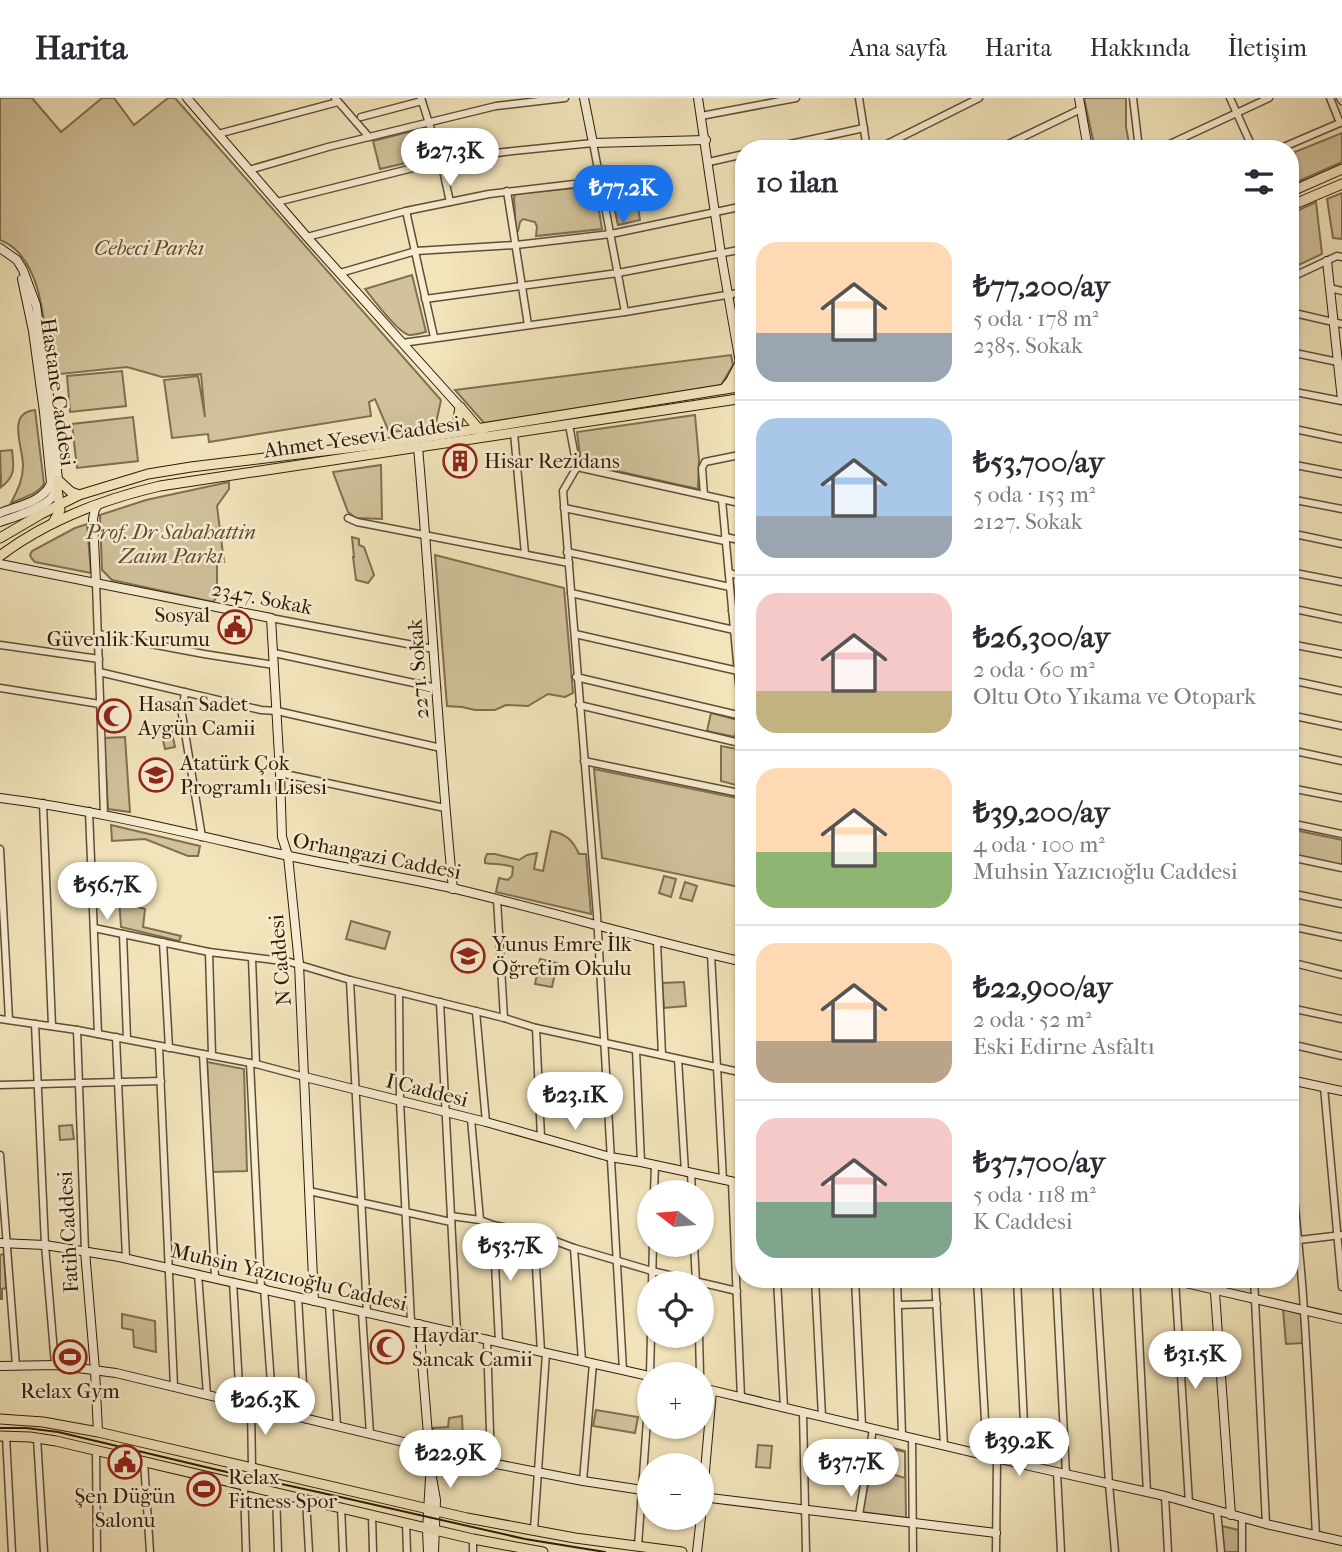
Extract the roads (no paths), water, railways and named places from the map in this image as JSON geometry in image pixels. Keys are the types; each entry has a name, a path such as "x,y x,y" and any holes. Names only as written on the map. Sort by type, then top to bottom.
{"main road":[{"path":"1299,188 1342,169"},
{"path":"1299,202 1342,184"},
{"path":"724,389 735,372"},
{"name":"Ahmet Yesevi Caddesi","path":"0,556 17,542 52,524 125,494 160,485 418,447 735,387"},
{"name":"Ahmet Yesevi Caddesi","path":"0,538 79,495 148,474 447,434 514,433 735,399"},
{"path":"460,407 482,433"},
{"path":"447,434 457,426 460,407"},
{"path":"58,484 79,495"},
{"path":"52,524 58,516 60,504 58,484"},
{"path":"0,1419 43,1422 98,1432 432,1510 534,1530 682,1552"},
{"path":"3,1436 37,1438 96,1450 513,1549 543,1552"}],"street":[{"path":"187,98 307,237 460,407"},
{"path":"493,98 496,106"},
{"path":"249,170 327,147 496,106 565,98"},
{"path":"584,98 625,312"},
{"path":"698,98 735,332"},
{"path":"701,117 796,98"},
{"path":"859,98 866,140"},
{"path":"957,98 959,108"},
{"path":"895,140 979,98"},
{"path":"1079,98 1086,140"},
{"path":"1133,98 1138,140"},
{"path":"1230,98 1249,140"},
{"path":"1178,140 1269,98"},
{"path":"1299,140 1341,122 1330,98"},
{"path":"361,117 421,99 441,161 450,202"},
{"path":"218,134 336,100 369,138"},
{"path":"1017,140 1081,109"},
{"path":"809,140 864,128"},
{"path":"277,202 441,161 593,143 706,139"},
{"path":"709,162 735,156"},
{"path":"307,237 450,202 508,191 600,181"},
{"path":"508,191 528,325"},
{"path":"340,273 416,251 516,245 611,234 735,208"},
{"path":"406,211 434,337"},
{"name":"Hastane Caddesi","path":"0,248 17,260 36,305 58,484"},
{"path":"425,299 618,273 735,251"},
{"name":"Hastane Caddesi","path":"0,254 7,257 17,268 28,303 52,476 49,489 40,497 0,513"},
{"path":"1299,274 1337,256 1342,257"},
{"path":"1299,393 1342,401 1338,323 1327,261"},
{"path":"1330,288 1342,291"},
{"path":"402,343 735,294"},
{"path":"1299,314 1338,323"},
{"path":"1299,354 1340,365"},
{"path":"569,425 578,467 563,491 597,925 623,1370"},
{"path":"1299,430 1342,439"},
{"path":"514,433 525,554"},
{"name":"2271. Sokak","path":"418,447 453,889"},
{"path":"705,495 702,468 705,462 735,456"},
{"path":"1299,466 1342,474"},
{"path":"578,467 735,502"},
{"path":"0,522 45,504 51,499 58,484"},
{"path":"722,499 735,640"},
{"path":"1299,501 1342,509"},
{"path":"98,505 93,519 104,815"},
{"path":"564,508 735,540"},
{"path":"348,518 357,522 569,563"},
{"path":"1299,535 1342,544"},
{"path":"567,552 730,587"},
{"name":"2347. Sokak","path":"0,564 434,649"},
{"path":"729,573 735,575"},
{"path":"1299,574 1342,582"},
{"path":"571,593 734,630"},
{"path":"1299,610 1342,619"},
{"name":"N Caddesi","path":"271,618 282,836 288,856 299,964 314,1301"},
{"path":"575,634 735,670"},
{"path":"98,635 274,665"},
{"path":"0,645 99,659"},
{"path":"1299,646 1342,654"},
{"path":"274,653 437,688"},
{"path":"99,672 441,748"},
{"path":"576,677 735,718"},
{"path":"1299,682 1342,691"},
{"path":"0,688 100,704"},
{"path":"185,692 184,723 202,836"},
{"path":"579,705 735,742"},
{"path":"1299,717 1342,726"},
{"path":"1299,752 1342,761"},
{"path":"584,761 735,791"},
{"path":"280,773 445,808"},
{"path":"1299,790 1342,798"},
{"name":"Orhangazi Caddesi","path":"0,798 89,811 288,856 453,889 735,960"},
{"path":"43,803 52,1026"},
{"path":"89,811 98,1034"},
{"path":"1299,825 1342,834"},
{"path":"0,849 9,1020"},
{"path":"1299,859 1342,868"},
{"path":"1299,895 1342,904"},
{"path":"496,899 504,1018"},
{"path":"94,928 209,952 299,964 350,980 536,1028 735,1071"},
{"path":"1299,928 1342,937"},
{"path":"123,934 127,1040"},
{"path":"163,942 169,1048"},
{"path":"657,942 662,1055"},
{"path":"209,952 212,1055"},
{"path":"711,954 717,1068 735,1269"},
{"path":"252,958 253,1063 263,1288 273,1411"},
{"path":"1299,964 1342,975"},
{"path":"350,980 370,1434"},
{"path":"398,992 400,1101 415,1323 431,1472 435,1487 428,1552"},
{"path":"440,1002 457,1333"},
{"path":"476,1011 486,1122"},
{"path":"1299,1011 1342,1019"},
{"path":"0,1019 212,1055 305,1077"},
{"path":"35,1024 45,1245 55,1365"},
{"path":"536,1028 541,1138"},
{"name":"Fatih Caddesi","path":"77,1030 85,1251 98,1432"},
{"path":"116,1037 126,1258"},
{"path":"159,1047 174,1387"},
{"path":"1299,1047 1342,1056"},
{"path":"636,1050 641,1162"},
{"path":"203,1054 215,1278"},
{"path":"678,1059 690,1180"},
{"name":"I Caddesi","path":"305,1077 486,1122 610,1157 735,1182"},
{"path":"0,1085 161,1081"},
{"path":"1299,1082 1342,1091"},
{"path":"1324,1087 1339,1212 1342,1287"},
{"path":"471,1119 480,1220"},
{"path":"0,1155 3,1243 9,1268 16,1366"},
{"path":"654,1180 655,1165"},
{"path":"309,1192 407,1212 451,1219 480,1220 534,1233 574,1248 656,1271"},
{"path":"493,1225 499,1342"},
{"path":"534,1233 543,1352 539,1473 534,1530"},
{"path":"1316,1535 1299,1240 1340,1235"},
{"name":"Muhsin Yazıcıoğlu Caddesi","path":"3,1243 45,1245 126,1258 637,1373"},
{"path":"574,1248 582,1361"},
{"path":"652,1257 652,1270"},
{"path":"198,1274 207,1395"},
{"path":"233,1282 240,1403"},
{"path":"714,1286 737,1291"},
{"path":"737,1288 741,1398"},
{"path":"777,1288 784,1408"},
{"path":"815,1288 822,1417"},
{"path":"855,1288 862,1426"},
{"path":"897,1288 902,1436"},
{"path":"936,1288 944,1446"},
{"path":"978,1288 987,1456"},
{"path":"1017,1288 1026,1465"},
{"path":"1056,1288 1062,1473 1061,1552"},
{"path":"1097,1288 1115,1552"},
{"path":"1136,1288 1147,1492"},
{"path":"1174,1288 1189,1503"},
{"path":"1207,1288 1342,1319"},
{"path":"1255,1288 1266,1524"},
{"path":"1215,1290 1231,1515"},
{"path":"298,1297 305,1419"},
{"path":"329,1304 337,1426"},
{"path":"898,1305 937,1304"},
{"path":"486,1339 491,1463"},
{"path":"583,1481 593,1363"},
{"path":"0,1366 55,1365 116,1373 491,1463 637,1490"},
{"path":"714,1391 1165,1496 1242,1518 1342,1541"},
{"path":"251,1406 252,1468"},
{"path":"803,1412 806,1552"},
{"path":"859,1515 873,1429"},
{"path":"3,1436 12,1552"},
{"path":"37,1438 44,1552"},
{"path":"912,1438 913,1552"},
{"path":"96,1450 97,1552"},
{"path":"996,1552 997,1458"},
{"path":"144,1462 150,1552"},
{"path":"244,1485 246,1552"},
{"path":"276,1492 278,1552"},
{"path":"1165,1496 1168,1552"},
{"path":"714,1498 996,1533"},
{"path":"306,1499 309,1552"},
{"path":"341,1507 342,1552"},
{"path":"1217,1511 1221,1552"},
{"path":"372,1515 373,1552"},
{"path":"1242,1518 1242,1552"},
{"path":"406,1523 407,1552"},
{"path":"431,1529 434,1552"},
{"path":"638,1546 640,1530"},
{"path":"698,1552 700,1530"},
{"path":"473,1539 474,1552"}],"tram line":[{"path":"0,1428 58,1432 525,1539 605,1552"}],"place":[{"name":"Hisar Rezidans","path":"460,461"},
{"name":"Sosyal Güvenlik Kurumu","path":"235,627"},
{"name":"Hasan Sadet Aygün Camii","path":"114,716"},
{"name":"Atatürk Çok Programlı Lisesi","path":"156,775"},
{"name":"Yunus Emre İlk Öğretim Okulu","path":"468,956"},
{"name":"Haydar Sancak Camii","path":"387,1347"},
{"name":"Relax Gym","path":"70,1357"},
{"name":"Şen Düğün Salonu","path":"125,1462"},
{"name":"Relax Fitness Spor","path":"204,1489"}],"park label":[{"name":"Cebeci Parkı","path":"149,248"},
{"name":"Prof. Dr Sabahattin Zaim Parkı","path":"171,544"}]}
